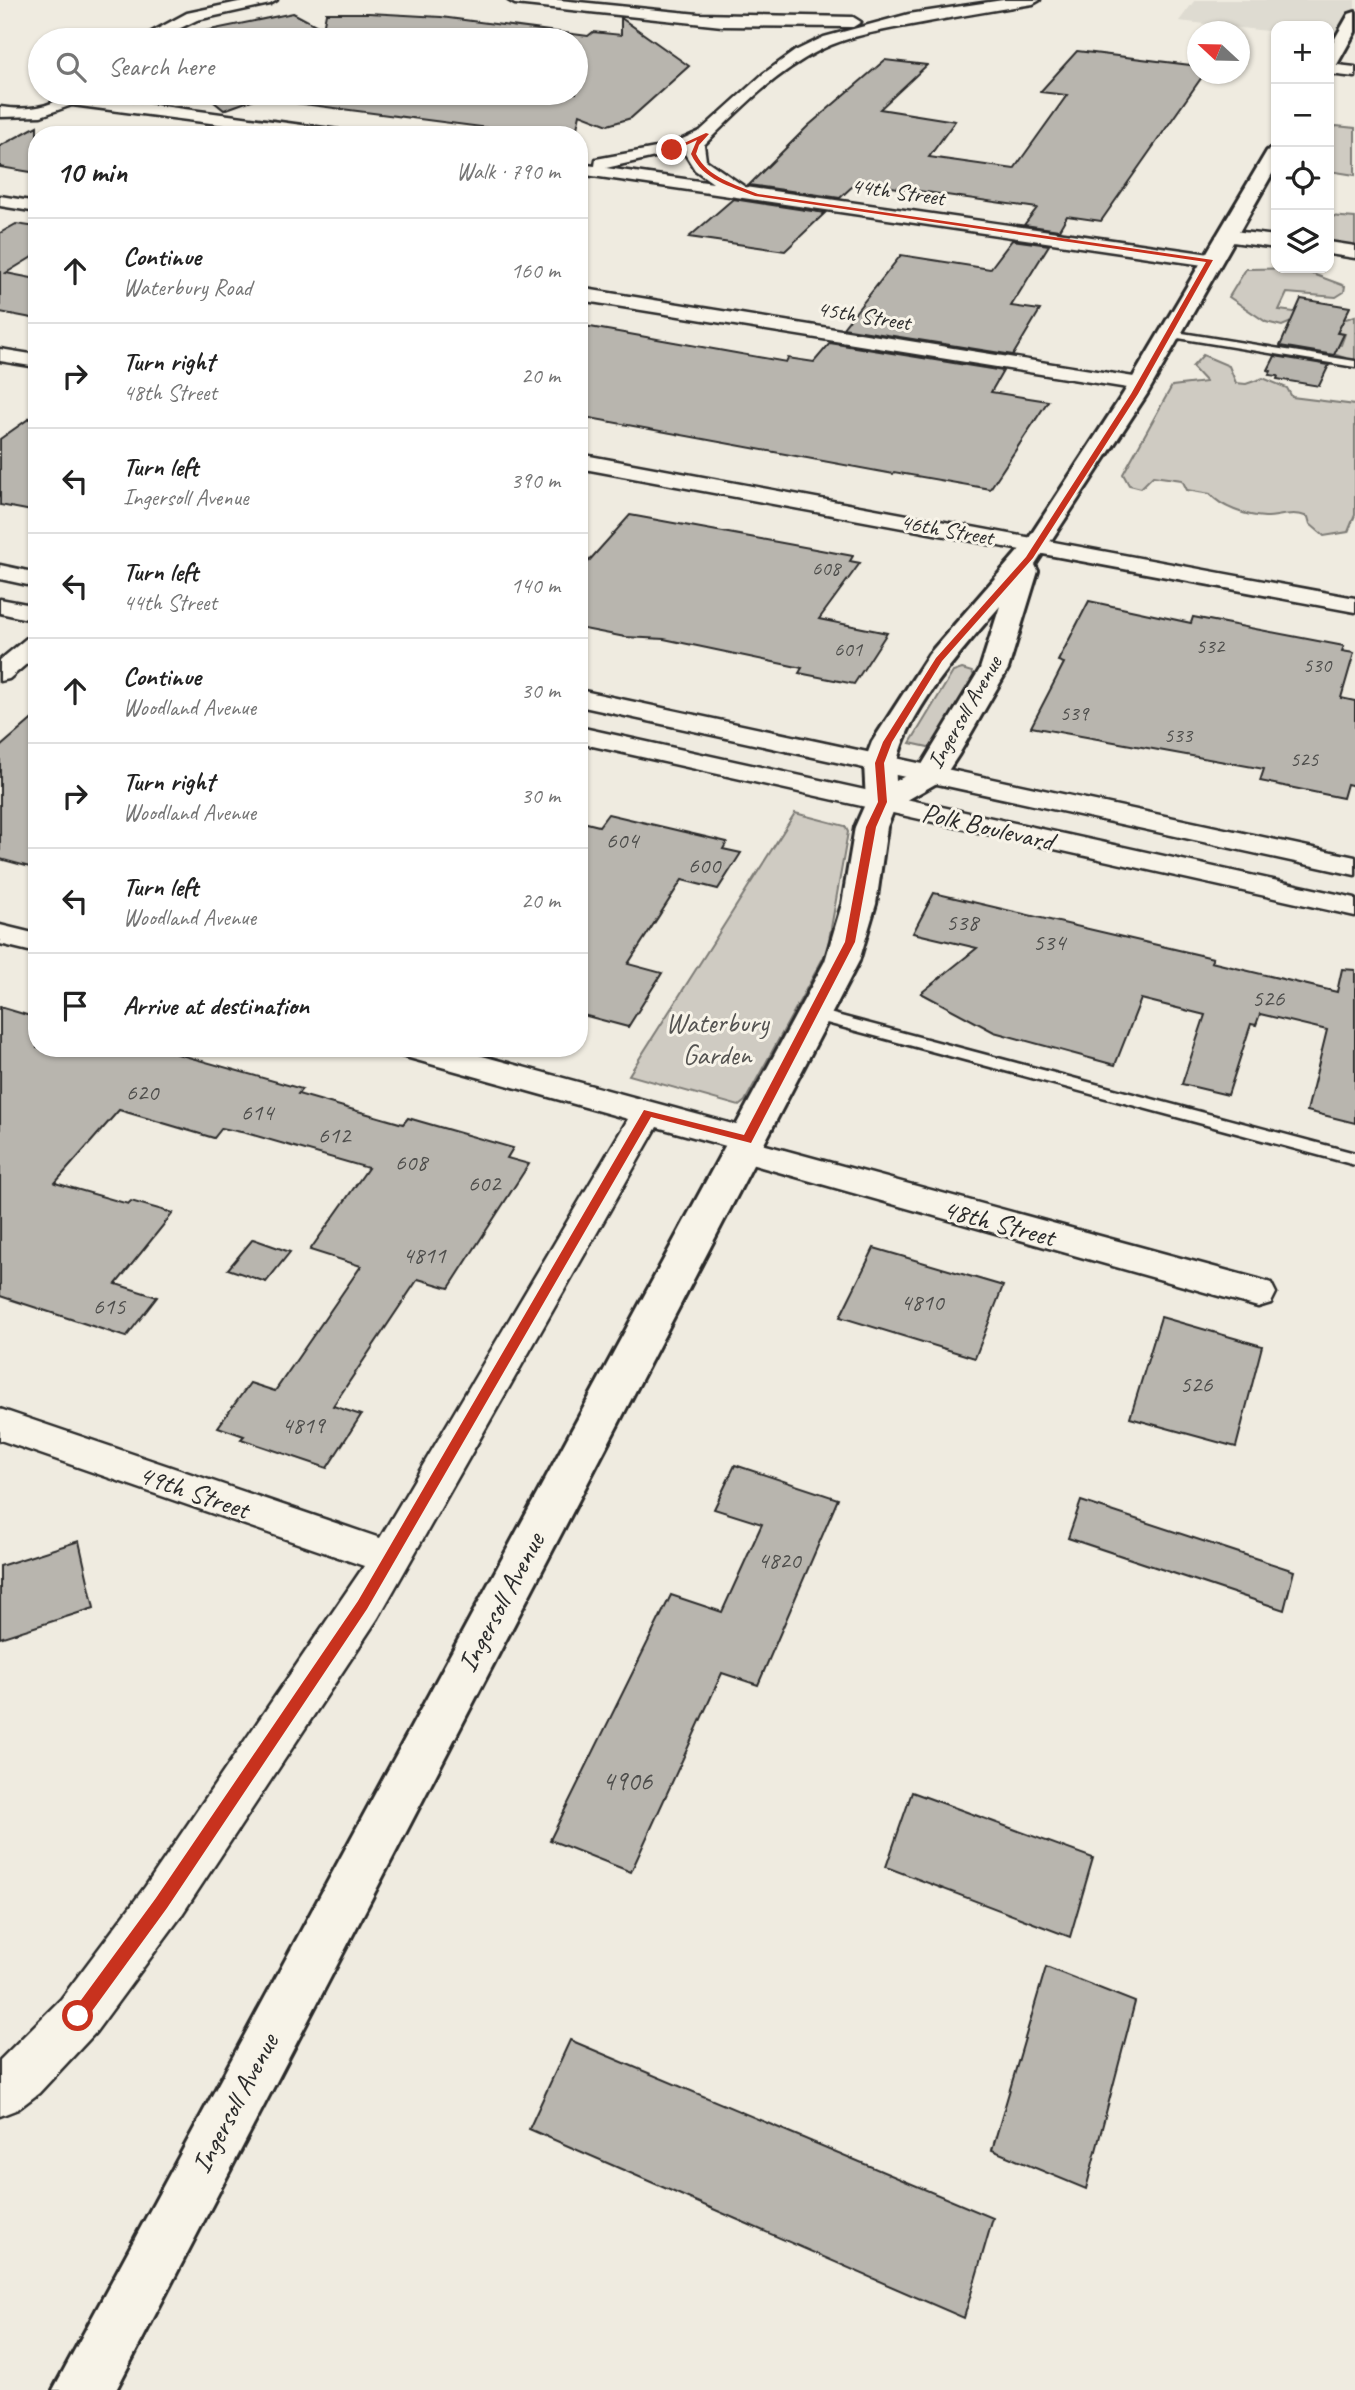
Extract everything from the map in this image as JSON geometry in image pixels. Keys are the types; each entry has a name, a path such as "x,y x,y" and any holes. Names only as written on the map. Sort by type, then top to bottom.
{"main road":[{"path":"1334,57 1355,17"},
{"name":"Ingersoll Avenue","path":"83,2390 850,942 887,742 939,660 1033,552 1140,384 1271,159"},
{"name":"Ingersoll Avenue","path":"881,783 931,774 994,669 1033,552"}],"street":[{"path":"168,28 220,0"},
{"path":"192,16 270,0"},
{"path":"516,0 700,18 829,23 930,17"},
{"path":"757,195 716,178 699,165 694,154 696,144 786,64 834,39 875,26 1033,0"},
{"path":"700,18 744,26 775,39 787,51 786,64"},
{"path":"1334,67 1355,72"},
{"path":"2,114 24,114 48,105"},
{"path":"130,105 276,126"},
{"path":"588,163 672,150 706,134"},
{"name":"44th Street","path":"588,170 1210,260"},
{"path":"0,201 28,205"},
{"path":"1225,236 1271,241"},
{"path":"1334,249 1355,252"},
{"name":"45th Street","path":"588,295 1140,384"},
{"path":"0,355 28,360"},
{"name":"46th Street","path":"588,463 1033,552 1355,605"},
{"path":"0,572 28,578"},
{"path":"0,606 28,612"},
{"path":"0,673 28,650"},
{"name":"Polk Boulevard","path":"588,701 881,783 1355,907"},
{"name":"Polk Boulevard","path":"588,736 881,783"},
{"name":"Polk Boulevard","path":"931,774 1355,866"},
{"path":"0,934 28,942"},
{"name":"48th Street","path":"446,1057 648,1113 744,1145 1258,1293"},
{"path":"0,2091 21,2074 78,2016 162,1903 363,1605 648,1113"},
{"name":"49th Street","path":"0,1424 389,1558"}],"lane":[{"path":"1170,334 1355,364"},
{"path":"814,1014 1355,1159"}],"shaded area":[{"path":"1195,0 1355,0 1355,17 1342,39 1334,38 1334,21 1271,21 1271,31 1250,29 1250,21 1179,21"}],"green space":[{"path":"1336,126 1355,128 1355,175 1334,172"},
{"path":"1334,216 1355,218 1355,246 1334,244"},
{"path":"1246,269 1271,269 1271,273 1310,273 1345,286 1344,292 1336,297 1287,293 1279,310 1346,319 1355,316 1355,362 1326,351 1320,342 1341,345 1345,334 1291,322 1282,326 1266,322 1229,297"},
{"path":"1203,355 1229,366 1236,383 1246,384 1263,378 1287,388 1292,397 1355,405 1355,515 1348,532 1324,536 1310,524 1308,517 1302,515 1265,517 1242,513 1227,507 1210,494 1187,490 1182,480 1153,476 1141,488 1129,485 1123,474 1172,386 1206,382 1192,367"},
{"path":"962,669 972,672 975,677 933,748 910,743 953,672"},
{"name":"Waterbury Garden","path":"795,813 845,826 848,832 827,951 745,1101 739,1106 629,1075"}],"building":[{"path":"293,13 321,28 220,28"},
{"path":"326,13 441,17 526,28 323,28"},
{"path":"621,18 689,66 631,118 608,125 580,114 577,126 473,126 311,105 588,105 588,36 593,32 621,35"},
{"path":"1077,51 1187,65 1187,84 1197,84 1101,221 1067,216 1059,230 1024,225 1037,208 857,182 840,198 749,185 808,126 885,60 927,65 880,109 955,121 929,157 1014,169 1067,95 1040,92"},
{"path":"218,105 238,105 224,110"},
{"path":"28,131 28,172 0,167 0,146"},
{"path":"733,199 825,213 785,251 689,237"},
{"path":"16,224 28,226 28,260 6,273 28,277 28,317 0,312 0,233"},
{"path":"1012,240 1049,245 1011,306 1040,310 1013,355 843,328 901,255 990,269"},
{"path":"1301,299 1350,307 1337,333 1344,334 1334,355 1280,346"},
{"path":"588,327 786,362 788,358 814,362 830,343 1003,371 991,392 1048,401 990,489 894,472 893,474 588,418"},
{"path":"1275,356 1329,365 1319,386 1277,379 1278,376 1269,375 1271,371 1268,370"},
{"path":"28,419 28,510 0,505 0,439"},
{"path":"630,515 853,556 850,561 860,563 819,619 887,633 854,684 799,673 802,668 664,639 625,637 588,630 588,562"},
{"path":"1089,601 1191,623 1193,617 1344,646 1342,651 1354,653 1341,698 1355,701 1355,786 1347,784 1343,798 1260,781 1264,769 1031,727 1064,663 1058,661"},
{"path":"28,723 28,867 0,859 0,747"},
{"path":"608,814 727,842 723,849 741,853 718,889 682,880 628,964 662,973 628,1027 588,1016 588,823 599,826"},
{"path":"934,893 1213,958 1211,962 1337,992 1342,969 1355,970 1355,1123 1307,1111 1327,1030 1260,1014 1256,1025 1251,1024 1228,1095 1182,1084 1205,1015 1141,999 1115,1065 994,1032 921,993 977,948 913,933"},
{"path":"0,1007 28,1015 28,1057 188,1057 302,1089 298,1094 403,1124 408,1118 513,1148 507,1158 529,1164 449,1288 418,1279 333,1406 361,1415 327,1468 241,1439 244,1436 218,1427 250,1383 275,1391 361,1266 310,1250 368,1168 246,1133 222,1128 214,1138 119,1110 55,1183 128,1204 131,1201 173,1213 116,1284 157,1297 126,1337 0,1296"},
{"path":"253,1239 290,1252 266,1282 228,1269"},
{"path":"874,1248 1003,1286 975,1358 840,1317"},
{"path":"1161,1317 1262,1346 1236,1447 1130,1418"},
{"path":"735,1465 838,1499 758,1685 722,1673 631,1872 550,1840 671,1595 722,1612 762,1524 714,1509"},
{"path":"1081,1501 1294,1571 1284,1610 1068,1538"},
{"path":"79,1541 94,1608 0,1638 0,1566"},
{"path":"912,1792 1093,1858 1070,1937 886,1867"},
{"path":"1046,1967 1135,2002 1086,2189 992,2150"},
{"path":"570,2040 993,2218 964,2318 529,2129"}],"route":[{"path":"78,2016 162,1903 247,1773 363,1605 648,1113 747,1140 850,942 871,827 882,802 879,763 887,742 939,660 1029,558 1135,394 1210,260 757,195 716,178 699,165 694,154 696,144 706,134 672,150"}]}
